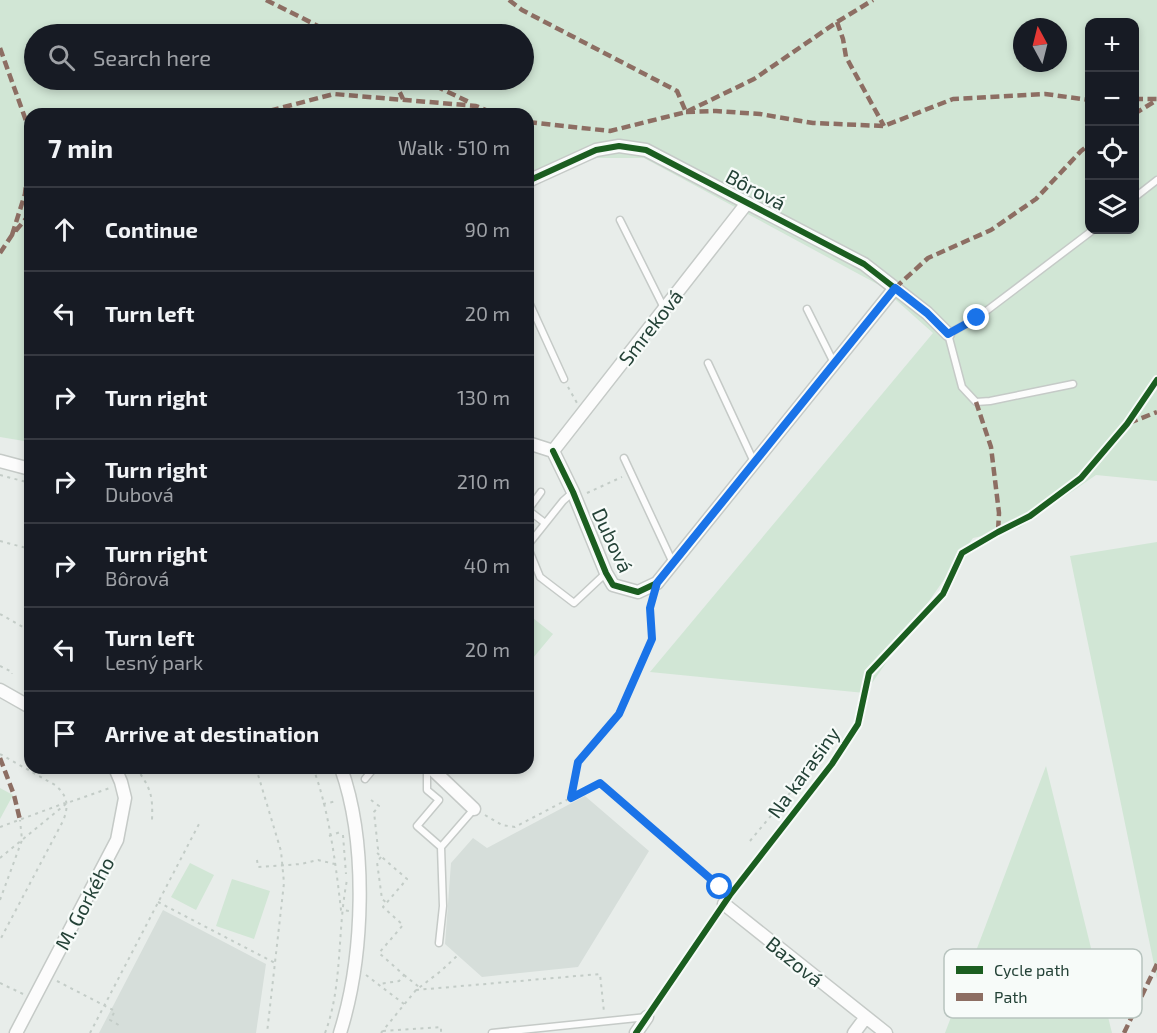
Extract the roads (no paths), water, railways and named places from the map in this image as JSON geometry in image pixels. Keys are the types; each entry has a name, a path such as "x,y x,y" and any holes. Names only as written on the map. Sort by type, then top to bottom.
{"street":[{"name":"Bôrová","path":"534,178 596,150 619,146 646,150 864,264 927,313 948,334"},
{"name":"Smreková","path":"553,451 747,203"},
{"name":"Dubová","path":"553,451 575,495 613,585 638,592 657,583 895,288"},
{"path":"534,445 553,451"},
{"path":"0,461 24,467"},
{"path":"0,690 24,704"},
{"name":"M. Gorkého","path":"16,1033 117,840 125,798 116,785 115,774"},
{"path":"340,1033 354,964 360,911 359,858 353,815 343,774"},
{"path":"436,774 474,809"},
{"name":"Bazová","path":"727,899 886,1033"},
{"name":"Na karasiny","path":"636,1033 648,1017"},
{"path":"854,1033 866,1017"}],"lane":[{"path":"1139,194 1157,180"},
{"path":"620,220 664,309"},
{"path":"1073,384 976,402 962,387 948,334 977,318 1088,234"},
{"path":"807,309 834,364"},
{"path":"534,313 564,379"},
{"path":"708,363 754,463"},
{"name":"Na karasiny","path":"648,1017 727,899 818,782 858,724 869,673 943,594 962,553 1030,516 1081,478 1126,424"},
{"path":"624,458 673,564"},
{"path":"534,502 541,492"},
{"path":"534,539 563,501 575,495"},
{"path":"534,515 545,523"},
{"path":"534,562 540,577 574,603 606,573"},
{"path":"365,779 369,774"},
{"path":"428,774 427,790 439,800 417,826 441,847"},
{"path":"439,943 443,906 441,847 474,809"},
{"path":"492,1033 648,1017"}]}
